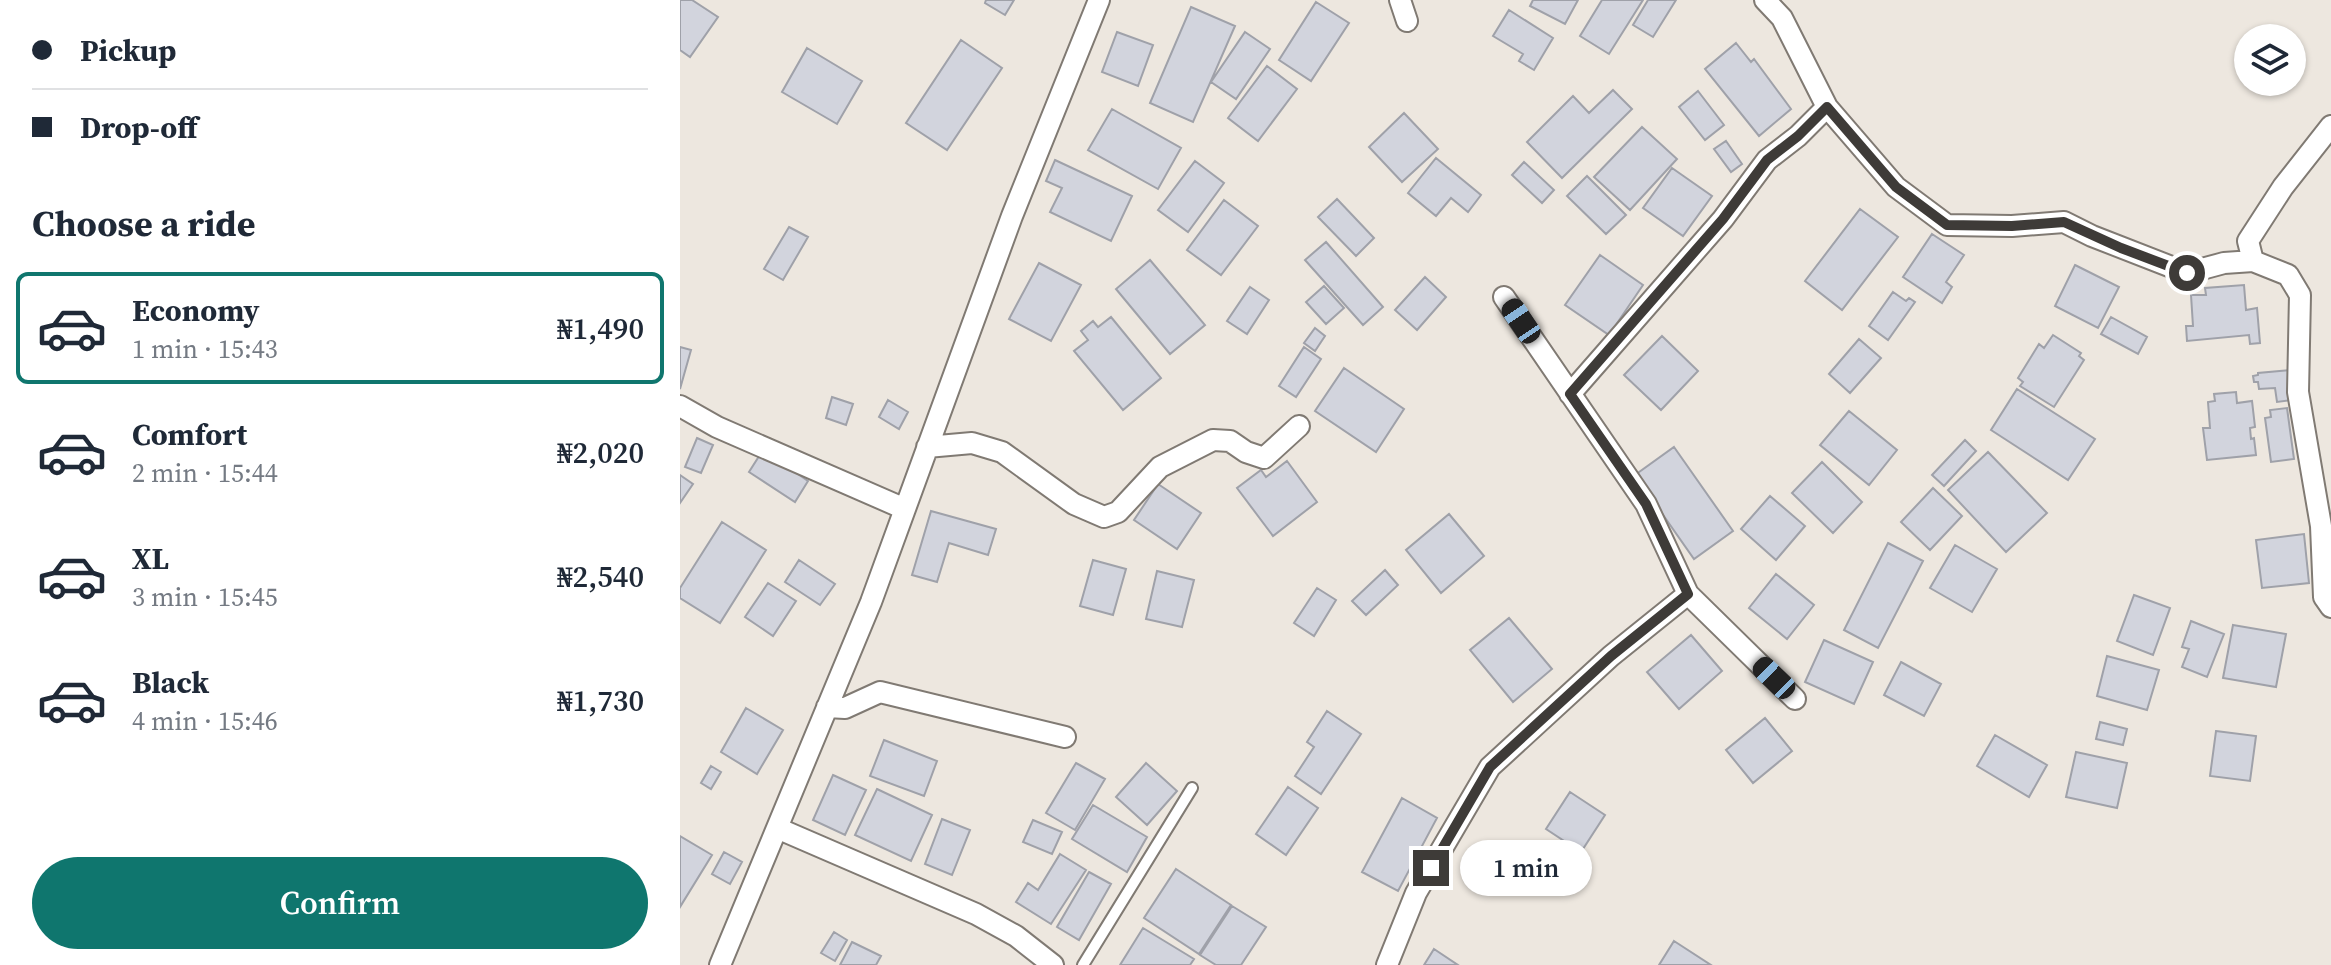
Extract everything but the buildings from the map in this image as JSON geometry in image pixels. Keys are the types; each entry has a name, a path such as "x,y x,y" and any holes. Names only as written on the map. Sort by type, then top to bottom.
{"street":[{"path":"720,965 871,602 1012,216 1099,0"},
{"path":"1400,0 1407,21"},
{"path":"1765,0 1782,18 1827,107 1896,187 1947,225 2012,226 2064,222 2187,273 2224,263 2253,261 2288,275 2300,295 2298,392 2321,526 2324,597 2331,607"},
{"path":"1570,394 1723,219 1767,160 1798,136 1827,107"},
{"path":"2253,261 2248,241 2283,187 2331,126"},
{"path":"1504,297 1646,504 1688,594 1795,699"},
{"path":"680,406 717,427 905,509"},
{"path":"927,447 972,443 1002,452 1074,504 1104,517 1118,512 1160,467 1198,446 1213,440 1230,441 1246,452 1264,458 1299,426"},
{"path":"1387,965 1416,893 1490,767 1611,656 1688,594"},
{"path":"827,707 845,708 880,692 1065,737"},
{"path":"777,828 976,914 1016,936 1053,965"}],"lane":[{"path":"1083,965 1192,788"}],"route":[{"path":"1431,868 1490,767 1611,656 1688,594 1646,504 1570,394 1723,219 1767,160 1798,136 1827,107 1896,187 1947,225 2012,226 2064,222 2149,260 2187,273"}]}
